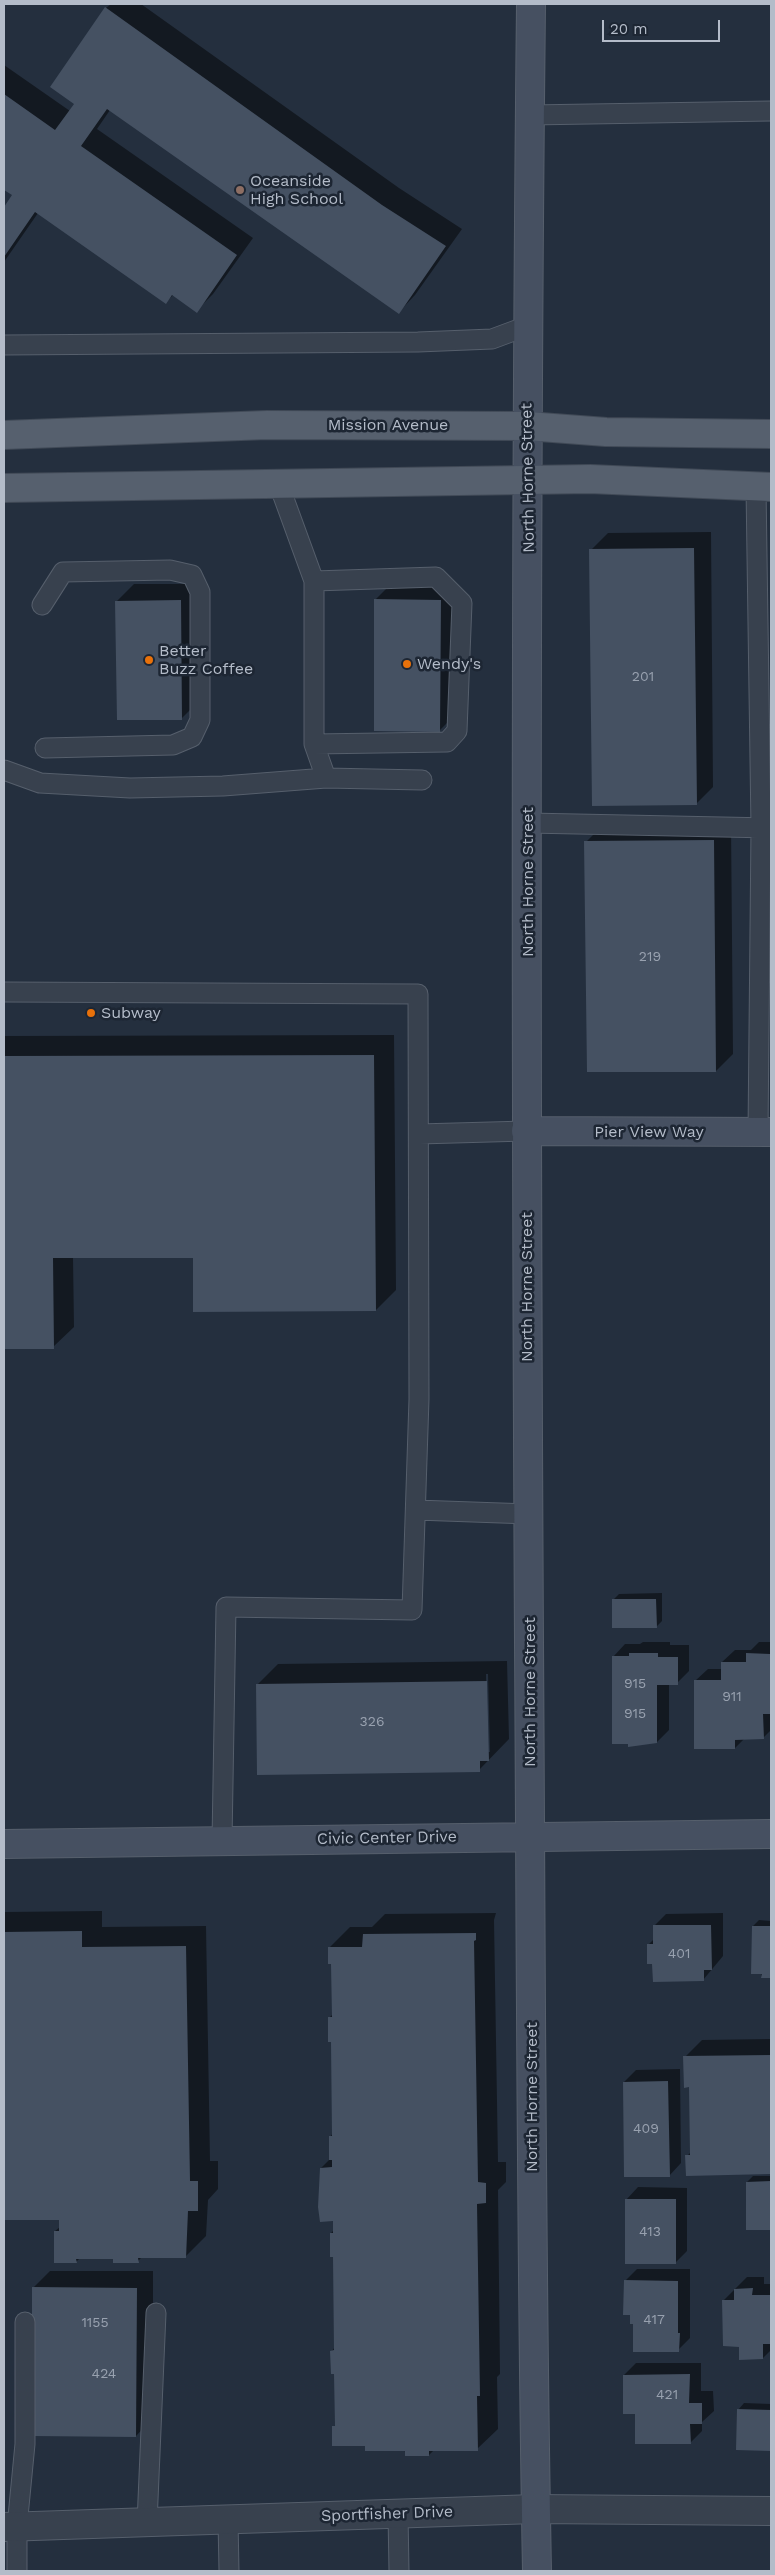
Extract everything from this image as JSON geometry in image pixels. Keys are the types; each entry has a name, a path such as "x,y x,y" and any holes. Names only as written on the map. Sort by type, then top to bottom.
{"main road":[{"name":"Mission Avenue","path":"4,435 267,425 527,426 606,432 771,434"},
{"path":"4,452 49,434"},
{"path":"4,488 590,479 764,487"}],"street":[{"name":"North Horne Street","path":"531,4 526,326 529,480 526,1132 535,2509 537,2571"},
{"name":"Pier View Way","path":"526,1132 765,1132"},
{"name":"Civic Center Drive","path":"4,1844 771,1834"},
{"name":"Sportfisher Drive","path":"10,2527 535,2509 771,2511"}],"lane":[{"path":"530,115 771,111"},
{"path":"4,345 446,341 492,339 526,326"},
{"path":"279,484 314,580 314,744 326,778"},
{"path":"764,487 765,1132"},
{"path":"42,605 64,572 170,570 192,575 200,592 200,720 192,737 173,745 45,748"},
{"path":"314,580 436,577 462,603 457,731 447,742 314,744"},
{"path":"4,770 40,783 130,788 223,786 326,778 422,780"},
{"path":"528,822 766,828"},
{"path":"4,992 418,994 420,1399 412,1610 226,1607 222,1841"},
{"path":"419,1134 526,1132"},
{"path":"416,1510 528,1514"},
{"path":"147,2523 156,2313"},
{"path":"17,2571 10,2527 25,2444 25,2322"},
{"path":"398,2514 399,2571"},
{"path":"228,2520 229,2571"}],"building":[{"path":"105,7 382,205 446,246 399,314 107,109 81,146 237,255 197,313 172,295 166,304 35,212 4,257 4,207 12,195 4,190 4,94 55,130 74,104 50,87"},
{"path":"694,548 697,805 592,806 589,549"},
{"name":"Wendy's","path":"374,599 441,600 440,732 374,731"},
{"name":"Better Buzz Coffee","path":"181,600 182,720 117,720 115,601"},
{"path":"714,840 716,1072 587,1072 584,841"},
{"path":"374,1055 376,1311 193,1312 193,1258 53,1258 54,1349 4,1349 4,1056"},
{"path":"612,1599 656,1599 657,1628 612,1628"},
{"path":"629,1653 658,1653 658,1657 678,1657 678,1685 657,1685 657,1743 628,1747 628,1744 612,1744 612,1656 629,1656"},
{"path":"746,1653 770,1654 770,1714 763,1714 764,1739 735,1740 735,1749 694,1749 694,1680 721,1680 721,1662 746,1662"},
{"path":"487,1681 489,1761 480,1761 480,1772 257,1775 256,1684"},
{"path":"653,1925 711,1925 712,1970 704,1970 704,1981 653,1982 652,1964 647,1964 647,1944 653,1944"},
{"path":"752,1926 771,1926 771,1978 761,1978 762,1974 751,1974"},
{"path":"82,1931 82,1947 186,1946 190,2181 198,2181 198,2211 188,2211 186,2258 138,2258 139,2263 113,2263 113,2259 76,2259 77,2263 54,2263 54,2231 59,2231 59,2220 4,2220 4,1932"},
{"path":"476,1933 476,1940 474,1941 478,2182 486,2183 486,2203 477,2204 480,2396 477,2396 478,2451 429,2451 429,2456 405,2456 405,2451 365,2451 365,2446 332,2446 332,2426 335,2426 334,2374 331,2374 330,2351 334,2350 333,2257 330,2257 330,2233 333,2233 333,2221 320,2222 318,2207 320,2168 332,2167 332,2160 329,2160 329,2136 332,2136 331,2042 328,2042 328,2017 332,2017 331,1964 328,1964 328,1947 362,1947 363,1934"},
{"path":"771,2055 771,2174 686,2176 685,2155 690,2155 689,2087 684,2088 683,2056"},
{"path":"668,2081 670,2177 624,2177 623,2082"},
{"path":"771,2181 771,2230 746,2230 746,2182"},
{"path":"625,2199 676,2199 676,2264 625,2264"},
{"path":"624,2280 678,2281 679,2352 633,2352 633,2324 630,2324 630,2315 623,2315"},
{"path":"32,2287 137,2288 136,2437 32,2436"},
{"path":"753,2288 752,2295 771,2295 771,2344 763,2344 763,2359 739,2360 739,2347 723,2346 722,2300 734,2300 734,2289"},
{"path":"690,2374 689,2403 702,2403 702,2424 690,2424 691,2444 635,2444 635,2414 623,2414 623,2375"},
{"path":"737,2409 771,2410 771,2451 736,2450"}],"place":[{"name":"Oceanside High School","path":"240,190"},
{"name":"Better Buzz Coffee","path":"149,660"},
{"name":"Wendy's","path":"407,664"},
{"name":"Subway","path":"91,1013"}]}
